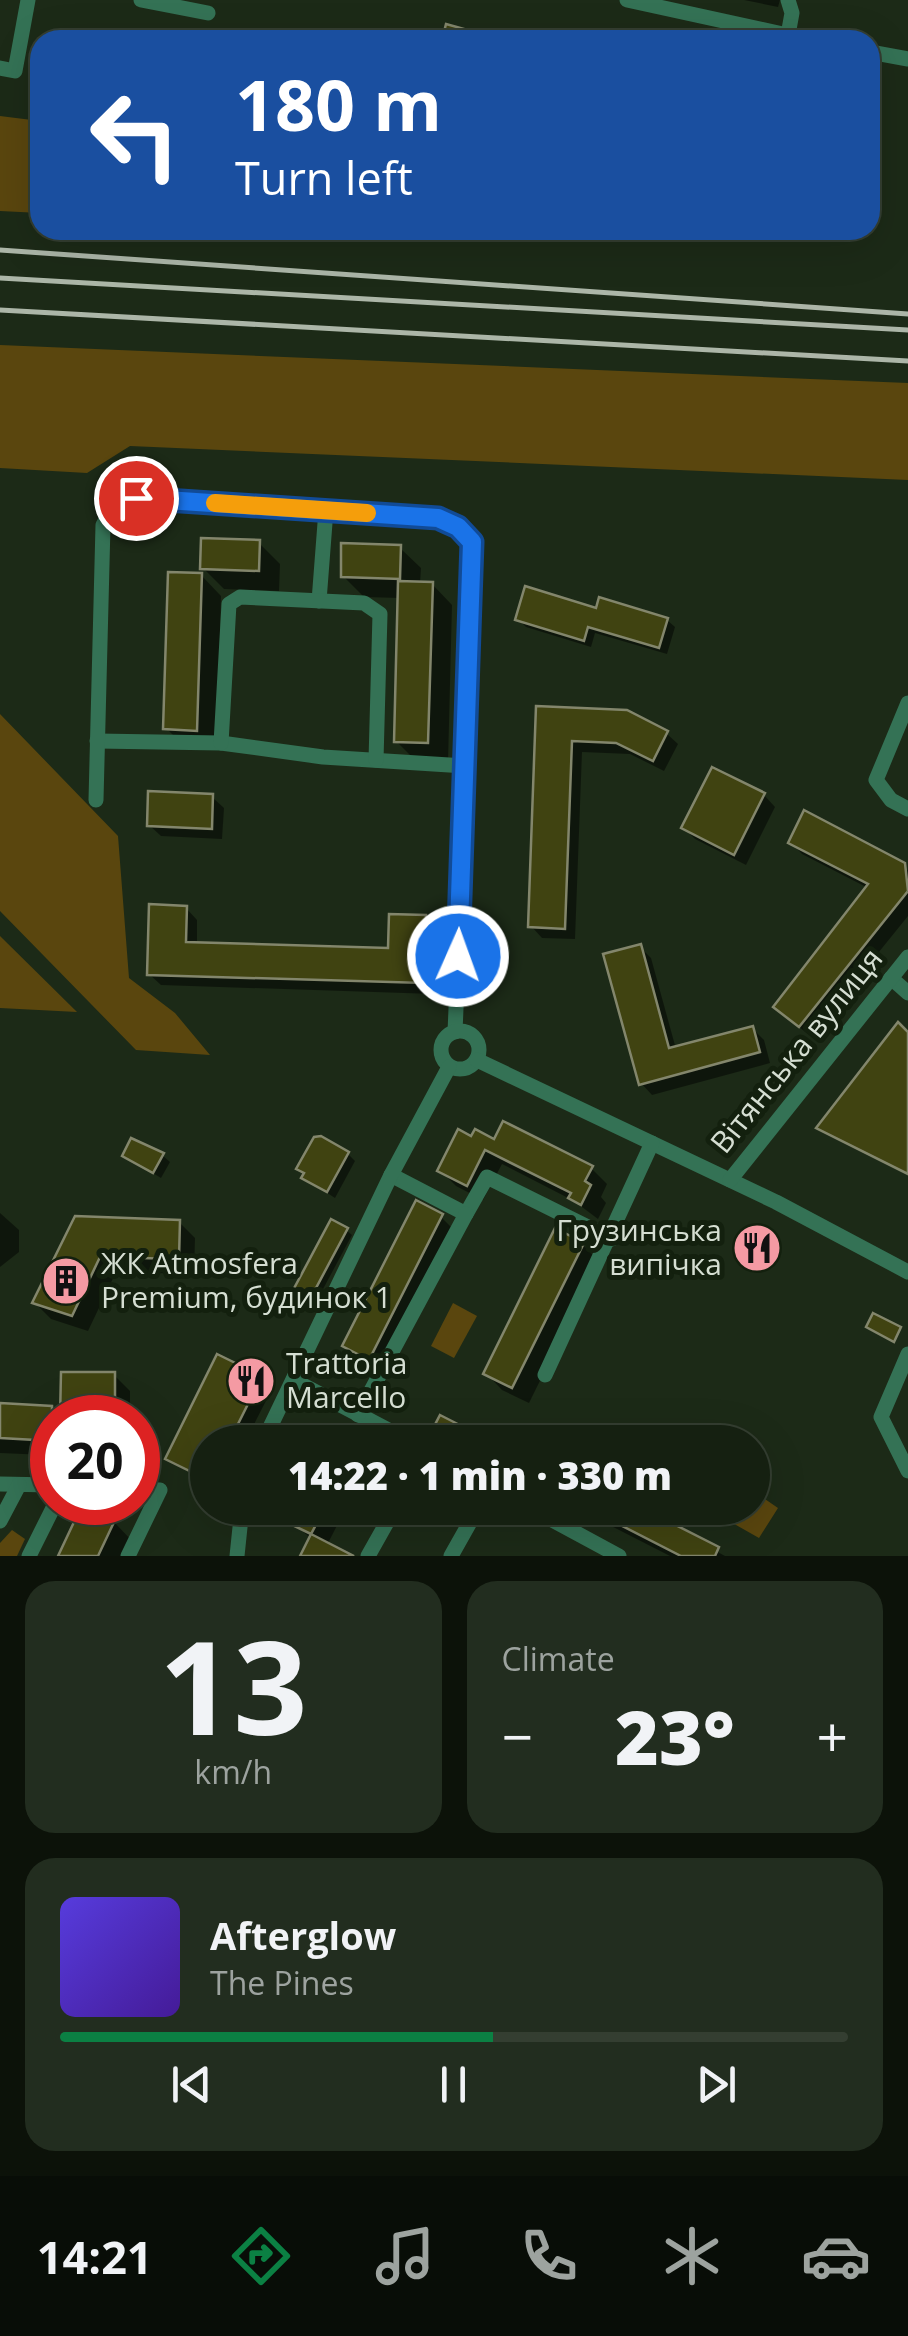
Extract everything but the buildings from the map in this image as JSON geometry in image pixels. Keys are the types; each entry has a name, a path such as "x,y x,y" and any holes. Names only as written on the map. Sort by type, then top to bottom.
{"street":[{"path":"0,68 14,71 28,0"},
{"path":"141,0 208,13"},
{"path":"627,0 765,30"},
{"path":"788,0 792,13 789,30"},
{"path":"880,54 908,60"},
{"path":"96,800 104,526 110,511 122,501 136,498 438,518 458,527 472,542 455,1032 441,1044 441,1057 449,1066 468,1068 476,1060 479,1048 473,1036 455,1032"},
{"path":"319,601 326,510"},
{"path":"221,743 229,604 240,597 364,603 374,606 380,614 376,760"},
{"path":"908,704 876,780 891,800 908,809"},
{"path":"97,741 221,743 464,766"},
{"name":"Вітянська вулиця","path":"730,1180 908,956"},
{"path":"891,978 908,992"},
{"path":"476,1060 730,1180 908,1272"},
{"path":"272,1425 391,1176 449,1066"},
{"path":"545,1376 612,1238 652,1143"},
{"path":"391,1176 466,1214"},
{"path":"358,1415 487,1178 612,1238"},
{"path":"908,1354 881,1417 908,1470"},
{"path":"293,1380 378,1425"},
{"path":"0,1484 30,1485"},
{"path":"0,1521 18,1485"},
{"path":"30,1556 45,1525"},
{"path":"128,1556 143,1525"},
{"path":"237,1556 240,1525"},
{"path":"368,1556 386,1525"},
{"path":"451,1556 468,1525"},
{"path":"562,1525 619,1556"}],"shaded area":[{"path":"0,116 30,120 30,212 0,211"},
{"path":"0,345 908,383 908,480 130,446 87,473 0,468"},
{"path":"0,714 118,836 129,978 175,1013 210,1055 136,1050 0,911"},
{"path":"0,936 77,1012 0,1008"},
{"path":"453,1303 477,1316 454,1358 431,1346"},
{"path":"770,1503 778,1508 770,1521"},
{"path":"736,1525 767,1525 759,1538"},
{"path":"12,1530 25,1539 17,1556 0,1556 0,1543"}],"railway":[{"path":"0,250 908,314"},
{"path":"0,278 908,330"},
{"path":"0,310 908,361"}],"slow traffic":[{"path":"215,503 367,513"}],"place":[{"name":"Грузинська випічка","path":"757,1248"},
{"name":"ЖК Atmosfera Premium, будинок 1","path":"66,1281"},
{"name":"Trattoria Marcello","path":"251,1381"}],"route":[{"path":"136,498 438,518 458,527 472,542 475,563 458,956"}]}
